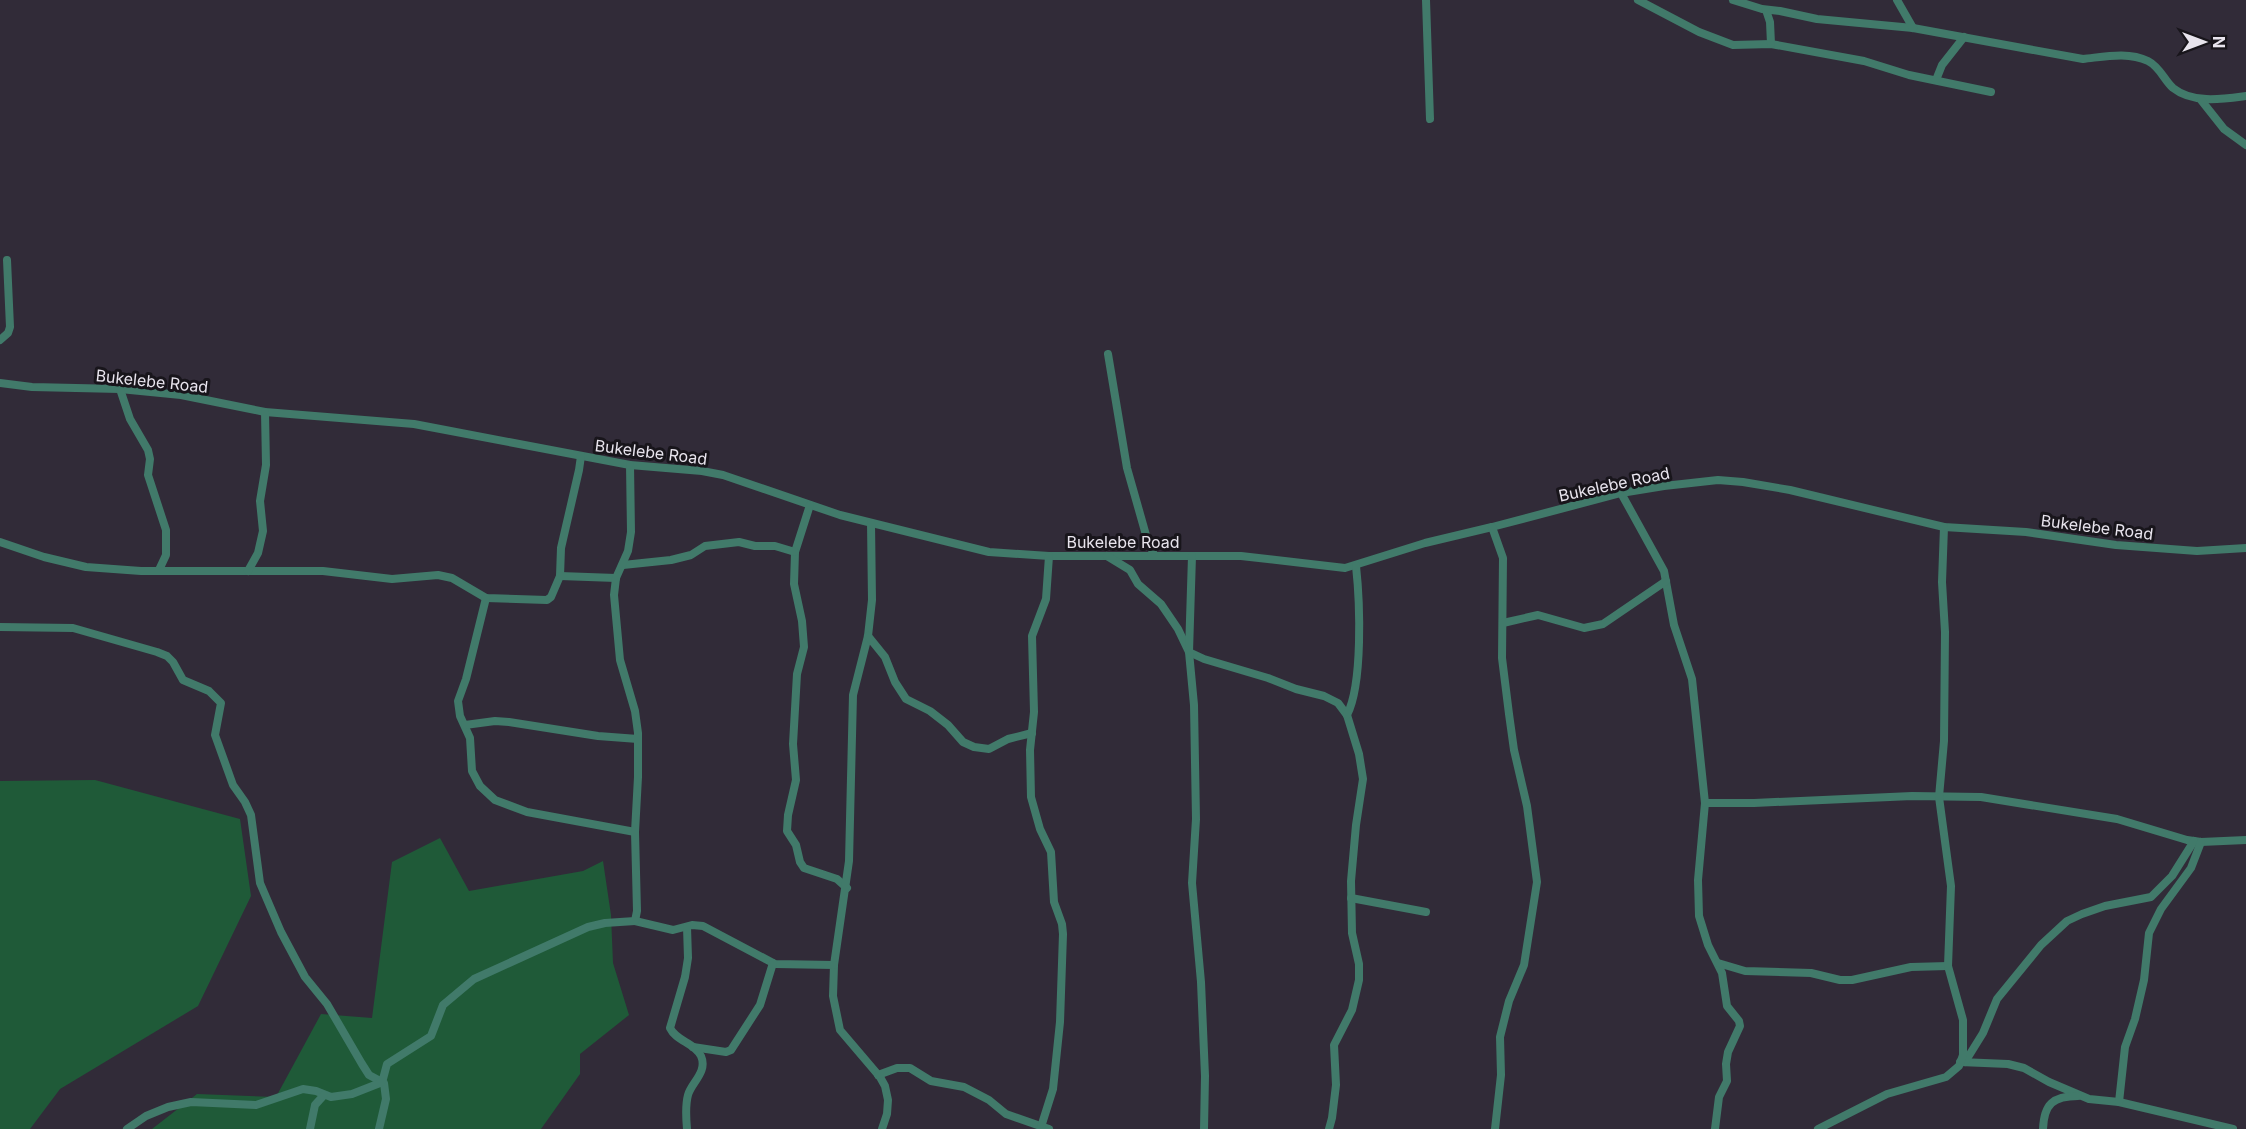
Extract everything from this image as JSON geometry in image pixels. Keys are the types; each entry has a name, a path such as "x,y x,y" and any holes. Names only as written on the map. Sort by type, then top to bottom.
{"street":[{"path":"1426,0 1430,119"},
{"path":"1638,0 1699,32 1733,45 1771,44 1864,61 1909,75 1991,92"},
{"path":"1733,0 1766,10 1780,10 1817,19 1913,28 2083,58 2121,56 2145,59 2156,66 2175,90 2201,100 2246,96"},
{"path":"1897,0 1913,28"},
{"path":"1766,10 1770,22 1771,44"},
{"path":"1936,80 1942,65 1964,37"},
{"path":"2201,100 2224,129 2246,145"},
{"path":"0,340 8,333 10,327 7,260"},
{"path":"1108,354 1127,468 1154,555"},
{"name":"Bukelebe Road","path":"0,383 32,387 120,389 181,394 265,412 414,424 630,465 723,475 871,523 989,552 1049,556 1241,556 1338,567 1356,566 1425,543 1621,493 1697,481 1743,482 1790,490 1944,527 2026,532 2116,545 2185,550 2246,548"},
{"path":"120,389 130,419 148,450 150,459 148,475 166,530 166,555 159,570"},
{"path":"248,571 258,553 263,531 260,501 266,465 265,412"},
{"path":"0,542 44,557 86,567 323,571 392,579 438,575 452,578 486,598 549,599 560,576 560,557 581,456"},
{"path":"630,465 631,532 623,565 616,578 615,615 620,660 634,711 638,739 635,832 637,911 635,921"},
{"path":"1621,493 1661,563 1674,625 1692,680 1705,803 1698,880 1699,907 1704,933 1725,982 1726,1006 1740,1026 1728,1052 1727,1081 1719,1097 1715,1129"},
{"path":"810,504 795,552 794,584 804,647 797,674 793,744 796,780 787,831 804,868 837,879 847,888"},
{"path":"871,523 872,600 868,636 852,703 847,888 834,965 833,996 839,1027 885,1086 888,1114 882,1129"},
{"path":"1492,527 1503,558 1502,658 1512,739 1527,806 1537,882 1524,965 1509,1001 1500,1037 1501,1075 1495,1129"},
{"path":"1944,527 1942,582 1945,632 1944,741 1939,797 1951,886 1948,966 1963,1020 1962,1062"},
{"path":"623,565 671,560 692,555 705,546 739,542 755,546 775,546 795,552"},
{"path":"878,1075 897,1068 910,1068 931,1081 964,1087 989,1100 1006,1113 1045,1128 1053,1089 1060,1022 1063,934 1054,902 1051,852 1040,829 1031,800 1034,712 1032,636 1046,599 1049,556"},
{"path":"1107,556 1130,570 1138,584 1161,604 1178,629 1189,652 1296,689 1324,696 1338,703 1347,715 1359,754 1363,779 1351,881 1352,933 1359,964 1359,980 1352,1010 1334,1045 1336,1084 1329,1129"},
{"path":"1192,556 1189,652 1194,705 1196,819 1192,883 1201,982 1205,1076 1204,1129"},
{"path":"1347,715 1352,702 1357,669 1360,600 1356,566"},
{"path":"560,576 616,578"},
{"path":"1503,623 1543,615 1578,627 1593,627 1603,624 1666,581"},
{"path":"486,598 466,679 458,697 458,707 470,738 472,771 480,786 495,800 527,812 635,832"},
{"path":"0,627 73,628 158,652 173,662 185,683 209,691 220,701 221,708 215,735 233,785 251,815 260,883 281,932 305,977 327,1004 369,1074 382,1081"},
{"path":"868,636 885,657 895,682 906,699 930,711 948,725 963,742 974,747 989,749 1008,739 1032,733"},
{"path":"465,726 495,721 509,722 598,736 638,739"},
{"path":"1705,803 1981,797 2117,819 2198,842 2246,840"},
{"path":"1818,1129 1887,1094 1946,1077 1955,1070 1980,1039 1997,999 2041,945 2067,921 2082,914 2105,906 2151,897 2172,876 2198,842"},
{"path":"2119,1102 2124,1056 2140,1003 2149,933 2161,909 2192,868 2198,842"},
{"path":"1351,898 1426,912"},
{"path":"379,1129 386,1094 382,1081 387,1064 431,1036 443,1005 474,979 588,927 605,923 635,921 674,930 695,925 703,926 773,963 834,965"},
{"path":"687,927 688,958 685,977 670,1028 673,1033 701,1055 702,1066 697,1081 688,1094 687,1129"},
{"path":"692,1047 726,1052 731,1050 760,1005 773,963"},
{"path":"1718,963 1745,971 1811,973 1840,980 1852,980 1907,967 1948,966"},
{"path":"1962,1062 2001,1063 2024,1068 2080,1096 2097,1101 2119,1102 2233,1129"},
{"path":"127,1129 155,1113 191,1102 256,1105 303,1089 331,1097 345,1096 374,1087 382,1081"},
{"path":"310,1129 315,1105 324,1095"},
{"path":"2043,1129 2044,1113 2049,1105 2063,1097 2080,1096"}],"green space":[{"path":"95,780 240,819 251,896 198,1006 60,1089 30,1129 0,1129 0,781"},
{"path":"440,838 469,891 583,871 603,861 611,915 613,963 629,1015 580,1054 580,1074 541,1129 152,1129 197,1094 276,1097 321,1014 372,1018 392,862"}]}
